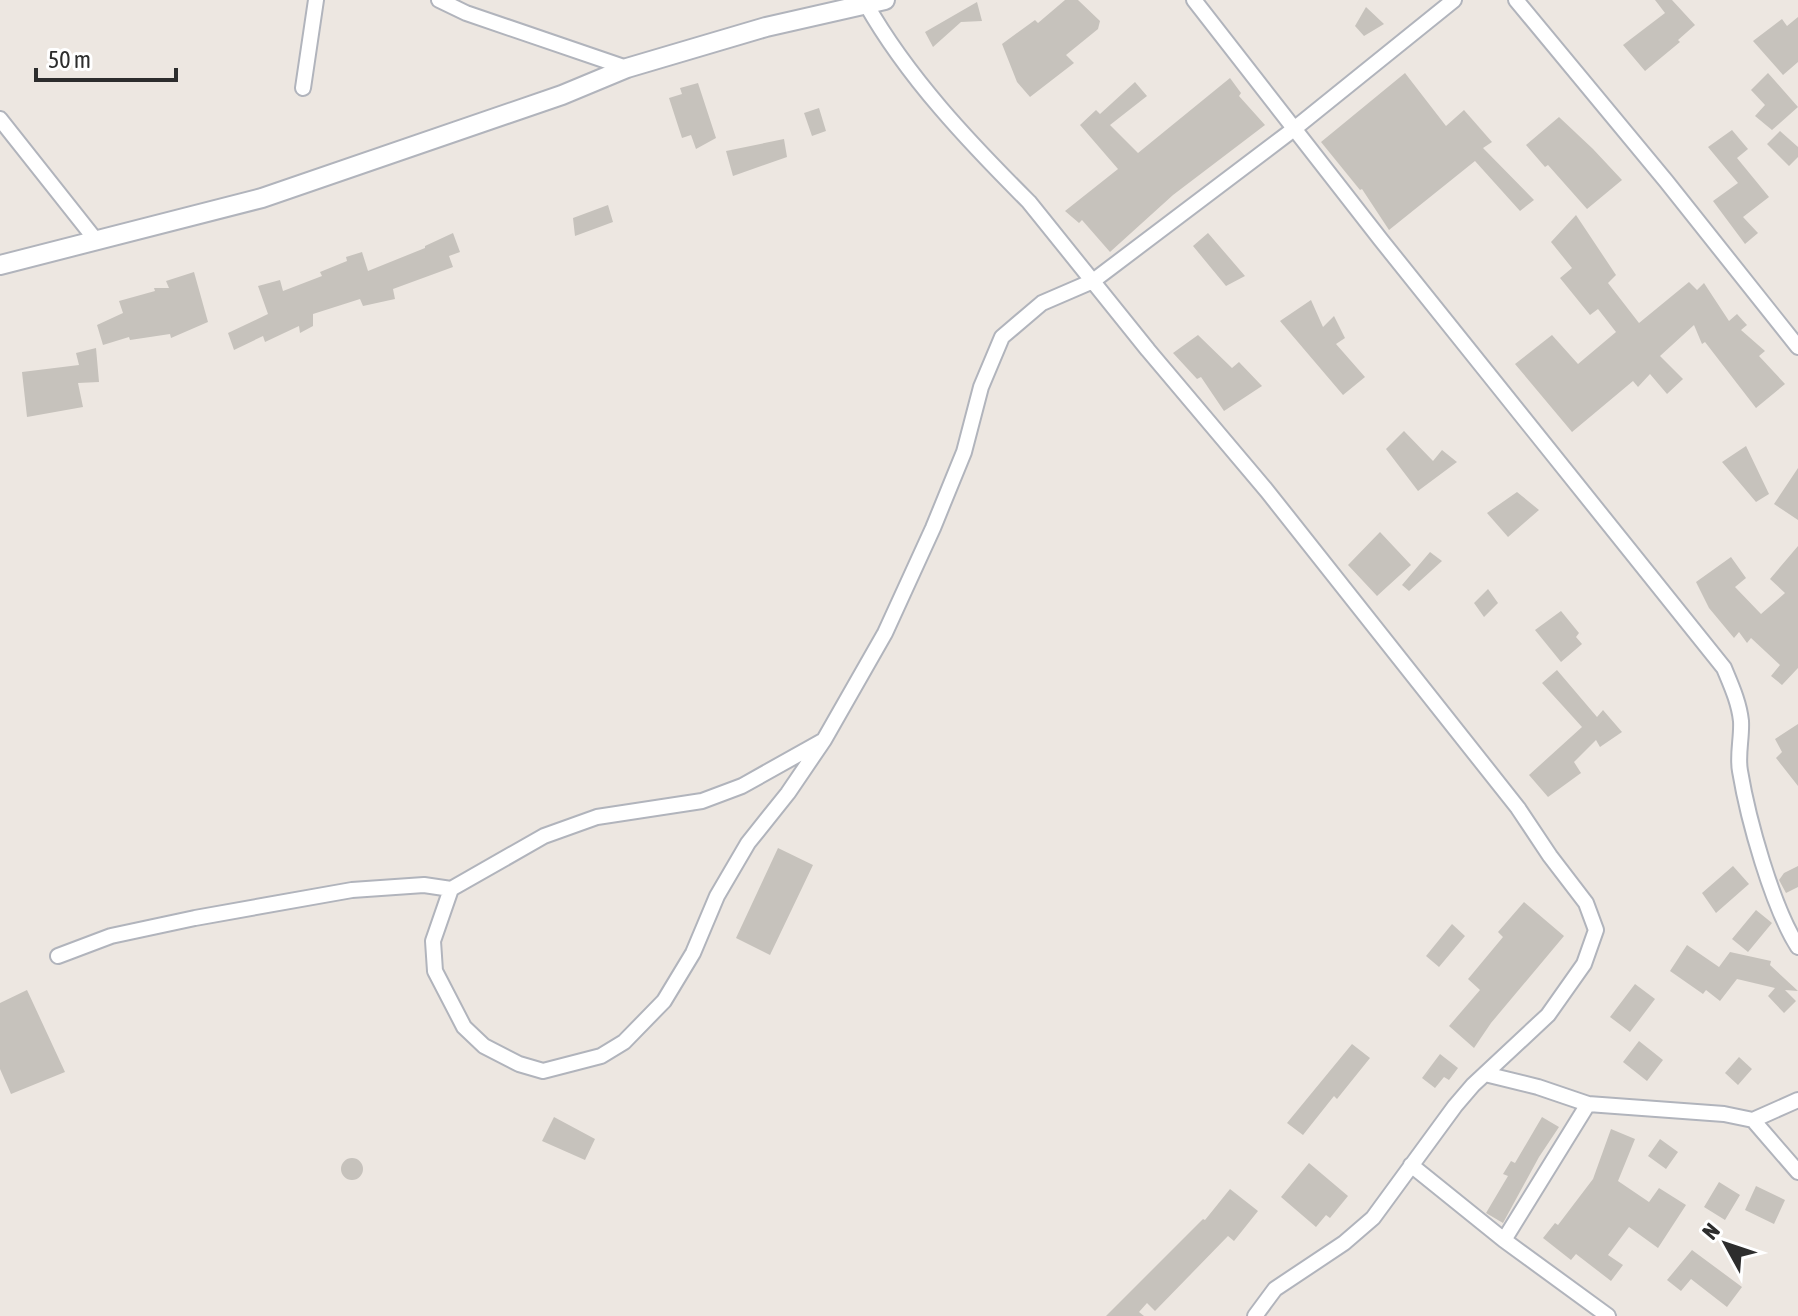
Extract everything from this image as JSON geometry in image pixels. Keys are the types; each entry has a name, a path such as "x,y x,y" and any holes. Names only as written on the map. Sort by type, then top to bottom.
{"street":[{"path":"303,88 316,0"},
{"path":"439,0 466,13 627,68"},
{"path":"0,265 262,198 562,95 627,68 766,27 885,0"},
{"path":"1194,0 1724,668 1735,692 1741,722 1739,767 1750,813 1786,927 1798,947"},
{"path":"451,889 433,941 435,971 464,1027 484,1046 519,1064 543,1071 601,1056 624,1042 664,1001 693,953 717,896 748,843 788,793 824,740 885,633 964,452 981,387 1002,337 1042,303 1093,281 1294,129 1454,0"},
{"path":"1516,0 1798,347"},
{"path":"866,4 888,42 980,152 1029,202 1384,637 1518,808 1586,903 1596,930 1584,964 1548,1015 1485,1074 1441,1122 1373,1218 1357,1233 1275,1289 1255,1316"},
{"path":"0,119 95,239"},
{"path":"58,956 111,936 352,890 424,885 451,889 544,836 597,817 702,801 742,786 824,740"},
{"path":"1786,927 1798,916"},
{"path":"1485,1074 1588,1104 1724,1114 1753,1120 1798,1100"},
{"path":"1504,1240 1588,1104"},
{"path":"1753,1120 1798,1172"},
{"path":"1411,1165 1504,1240 1608,1316"}],"building":[{"path":"1065,0 1078,0 1100,21 1098,29 1066,55 1074,63 1030,97 1017,82 1002,44 1035,20 1038,23"},
{"path":"1655,0 1672,0 1695,25 1645,71 1623,45 1665,13"},
{"path":"977,2 982,21 961,22 933,47 925,32"},
{"path":"1366,7 1384,24 1364,36 1355,26"},
{"path":"1798,17 1798,62 1783,75 1753,41 1782,19 1787,26"},
{"path":"1405,73 1446,126 1464,110 1492,142 1483,148 1534,200 1520,211 1475,161 1389,230 1362,189 1321,142"},
{"path":"1768,73 1798,107 1772,130 1755,116 1765,105 1751,90"},
{"path":"1230,78 1241,93 1239,96 1265,125 1173,195 1110,252 1082,220 1079,223 1065,211 1118,169 1080,125 1096,110 1100,114 1135,82 1147,96 1110,125 1138,153"},
{"path":"698,83 716,138 696,149 691,135 682,138 669,98 682,94 680,88"},
{"path":"819,108 826,131 812,136 804,113"},
{"path":"1559,117 1622,180 1587,209 1526,145"},
{"path":"1732,130 1748,149 1737,158 1769,197 1743,217 1758,233 1745,244 1713,201 1738,183 1708,147"},
{"path":"1780,131 1798,147 1798,157 1789,166 1767,144"},
{"path":"784,139 787,157 733,176 726,151"},
{"path":"608,205 613,222 575,236 573,218"},
{"path":"1576,215 1616,275 1608,283 1639,323 1689,282 1697,290 1704,283 1729,321 1737,314 1747,325 1741,330 1765,351 1759,356 1785,384 1756,408 1705,342 1702,344 1694,325 1660,356 1683,379 1667,394 1650,374 1638,387 1633,381 1572,432 1515,364 1552,335 1578,364 1616,332 1598,309 1590,315 1560,278 1572,268 1551,242"},
{"path":"453,233 460,252 449,256 453,267 393,289 395,299 363,306 360,299 313,314 313,326 300,333 299,326 265,342 263,336 234,350 228,333 268,314 258,286 280,280 283,291 322,276 320,272 362,252 368,271"},
{"path":"1208,233 1245,276 1226,286 1193,246"},
{"path":"194,272 208,322 171,338 170,334 130,340 129,337 103,345 97,325 123,313 119,301 155,291 154,288 169,288 166,281"},
{"path":"1311,300 1323,327 1334,316 1345,338 1336,344 1365,377 1343,395 1280,321"},
{"path":"1198,335 1232,368 1239,362 1262,386 1224,411 1201,377 1197,379 1173,353"},
{"path":"96,348 99,382 78,383 83,407 27,417 22,372 79,365 76,353"},
{"path":"1404,431 1433,461 1442,450 1457,462 1418,491 1386,449"},
{"path":"1746,446 1769,494 1756,502 1722,462"},
{"path":"1798,468 1798,520 1774,504"},
{"path":"1517,492 1539,510 1508,537 1487,513"},
{"path":"1380,532 1411,565 1377,596 1348,565"},
{"path":"1798,546 1798,668 1782,685 1771,676 1780,665 1751,638 1747,643 1739,632 1734,638 1709,608 1696,582 1731,557 1746,578 1735,587 1761,614 1785,593 1770,579"},
{"path":"1430,552 1442,561 1409,591 1402,585"},
{"path":"1488,589 1498,603 1484,617 1474,603"},
{"path":"1561,611 1579,633 1576,637 1582,644 1561,662 1535,630"},
{"path":"1557,670 1597,717 1603,710 1622,732 1600,747 1596,740 1574,762 1581,773 1548,797 1529,775 1582,727 1542,683"},
{"path":"1798,724 1798,786 1776,758 1782,752 1775,739"},
{"path":"778,848 813,865 770,955 736,938"},
{"path":"1733,866 1749,884 1716,913 1702,893"},
{"path":"1798,866 1798,887 1786,893 1779,880 1784,873"},
{"path":"1524,902 1564,936 1491,1023 1474,1048 1449,1026 1480,990 1468,979 1503,937 1498,932"},
{"path":"1756,910 1772,923 1748,952 1732,939"},
{"path":"1452,924 1465,936 1439,967 1426,956"},
{"path":"1687,945 1719,967 1730,952 1771,961 1770,965 1798,991 1785,990 1796,1001 1784,1013 1768,996 1775,988 1737,979 1720,1001 1706,990 1703,994 1670,971"},
{"path":"1635,984 1655,999 1630,1032 1610,1017"},
{"path":"27,990 65,1072 11,1094 0,1069 0,1003"},
{"path":"1639,1041 1663,1060 1647,1081 1623,1062"},
{"path":"1352,1044 1370,1058 1303,1135 1287,1123"},
{"path":"1440,1054 1458,1068 1449,1080 1444,1077 1435,1088 1422,1078"},
{"path":"1739,1057 1752,1069 1738,1085 1725,1073"},
{"path":"554,1117 595,1139 585,1160 542,1141"},
{"path":"1542,1117 1559,1127 1503,1223 1486,1213 1508,1176 1503,1174 1511,1161 1515,1163"},
{"path":"1611,1129 1635,1139 1618,1181 1649,1202 1659,1188 1686,1205 1658,1248 1629,1227 1608,1255 1623,1265 1611,1281 1576,1254 1571,1260 1543,1238 1555,1223 1558,1225 1593,1179"},
{"path":"1660,1139 1678,1152 1666,1169 1648,1156"},
{"path":"352,1158 360,1161 363,1169 360,1177 352,1180 344,1177 341,1169 344,1161"},
{"path":"1309,1163 1348,1196 1330,1218 1326,1215 1316,1227 1281,1197"},
{"path":"1719,1182 1740,1195 1725,1220 1704,1207"},
{"path":"1756,1186 1785,1200 1774,1224 1745,1210"},
{"path":"1230,1189 1258,1211 1234,1241 1228,1236 1155,1311 1147,1303 1139,1312 1144,1316 1106,1316 1205,1220"},
{"path":"1692,1250 1742,1287 1727,1307 1691,1279 1681,1291 1667,1280"}]}
